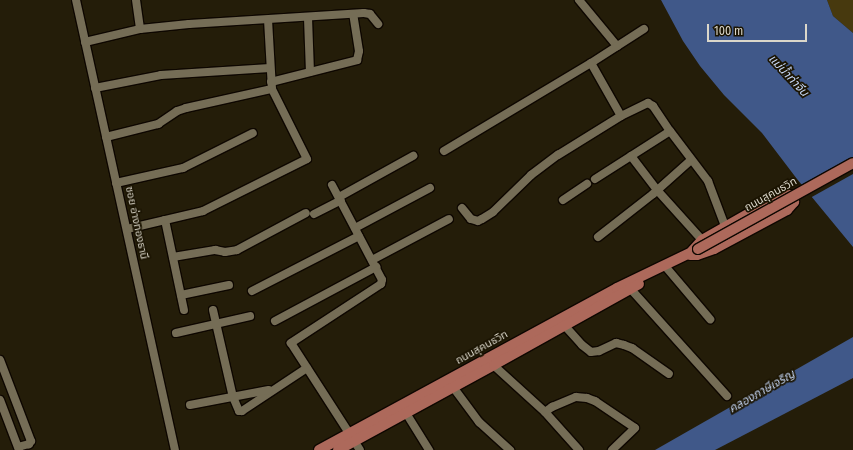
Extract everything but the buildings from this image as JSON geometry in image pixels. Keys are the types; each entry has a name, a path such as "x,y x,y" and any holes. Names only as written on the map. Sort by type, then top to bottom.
{"main road":[{"name":"ถนนสุคนธวิท","path":"320,450 355,442 490,362 628,286 646,280 662,268 694,249 853,163"},
{"path":"781,195 790,195 794,202 787,210 704,253 694,249 725,226 781,195"},
{"name":"ถนนสุคนธวิท","path":"525,343 565,326 628,286"},
{"name":"ถนนสุคนธวิท","path":"338,450 453,387 490,362"}],"street":[{"name":"ซอย อ่างทองธานี","path":"76,0 175,450"},
{"path":"136,0 140,29"},
{"path":"579,0 617,46"},
{"path":"85,42 140,29 189,24 308,18 353,14 370,14 378,24"},
{"path":"106,137 158,124 177,111 186,108 271,86 310,72 357,60 359,51 353,14"},
{"path":"308,18 310,72"},
{"path":"127,229 212,208 307,159 271,86 268,20"},
{"path":"444,151 644,29"},
{"path":"591,62 621,116"},
{"path":"95,88 161,75 270,68"},
{"path":"462,208 471,219 478,221 482,219 493,212 531,175 558,155 621,116 648,103 653,106 691,160 708,181 725,226"},
{"path":"595,179 670,131"},
{"path":"116,183 183,168 253,134"},
{"path":"173,257 214,250 225,252 237,250 340,199 413,156"},
{"path":"631,156 657,190 694,249"},
{"path":"598,237 657,190 691,160"},
{"path":"563,200 587,184"},
{"path":"332,185 382,280 381,284 292,343 355,442"},
{"path":"355,228 430,188"},
{"path":"275,321 449,219"},
{"path":"165,220 184,310"},
{"path":"252,291 360,236"},
{"path":"662,268 710,319"},
{"path":"181,295 229,285"},
{"path":"628,286 727,396"},
{"path":"213,310 233,397 240,411 307,368"},
{"path":"176,333 250,316"},
{"path":"565,326 582,345 591,352 599,351 616,344 624,345 632,348 669,374"},
{"path":"0,360 31,441 29,444 19,448 0,400"},
{"path":"490,362 545,412 579,450"},
{"path":"453,387 479,422 510,450"},
{"path":"190,405 274,390"},
{"path":"545,412 552,407 576,397 587,398 595,401 635,428 612,450"},
{"path":"406,413 429,450"}],"shaded area":[{"path":"827,0 853,0 853,33 833,16"}],"water":[{"name":"แม่น้ำท่าจีน","path":"661,0 827,0 833,16 853,33 853,247 797,179 762,133 724,95 700,66 683,41"},
{"name":"คลองภาษีเจริญ","path":"853,337 853,378 715,450 655,450"}],"pier":[{"path":"853,163 853,174 810,198 804,191"}]}
